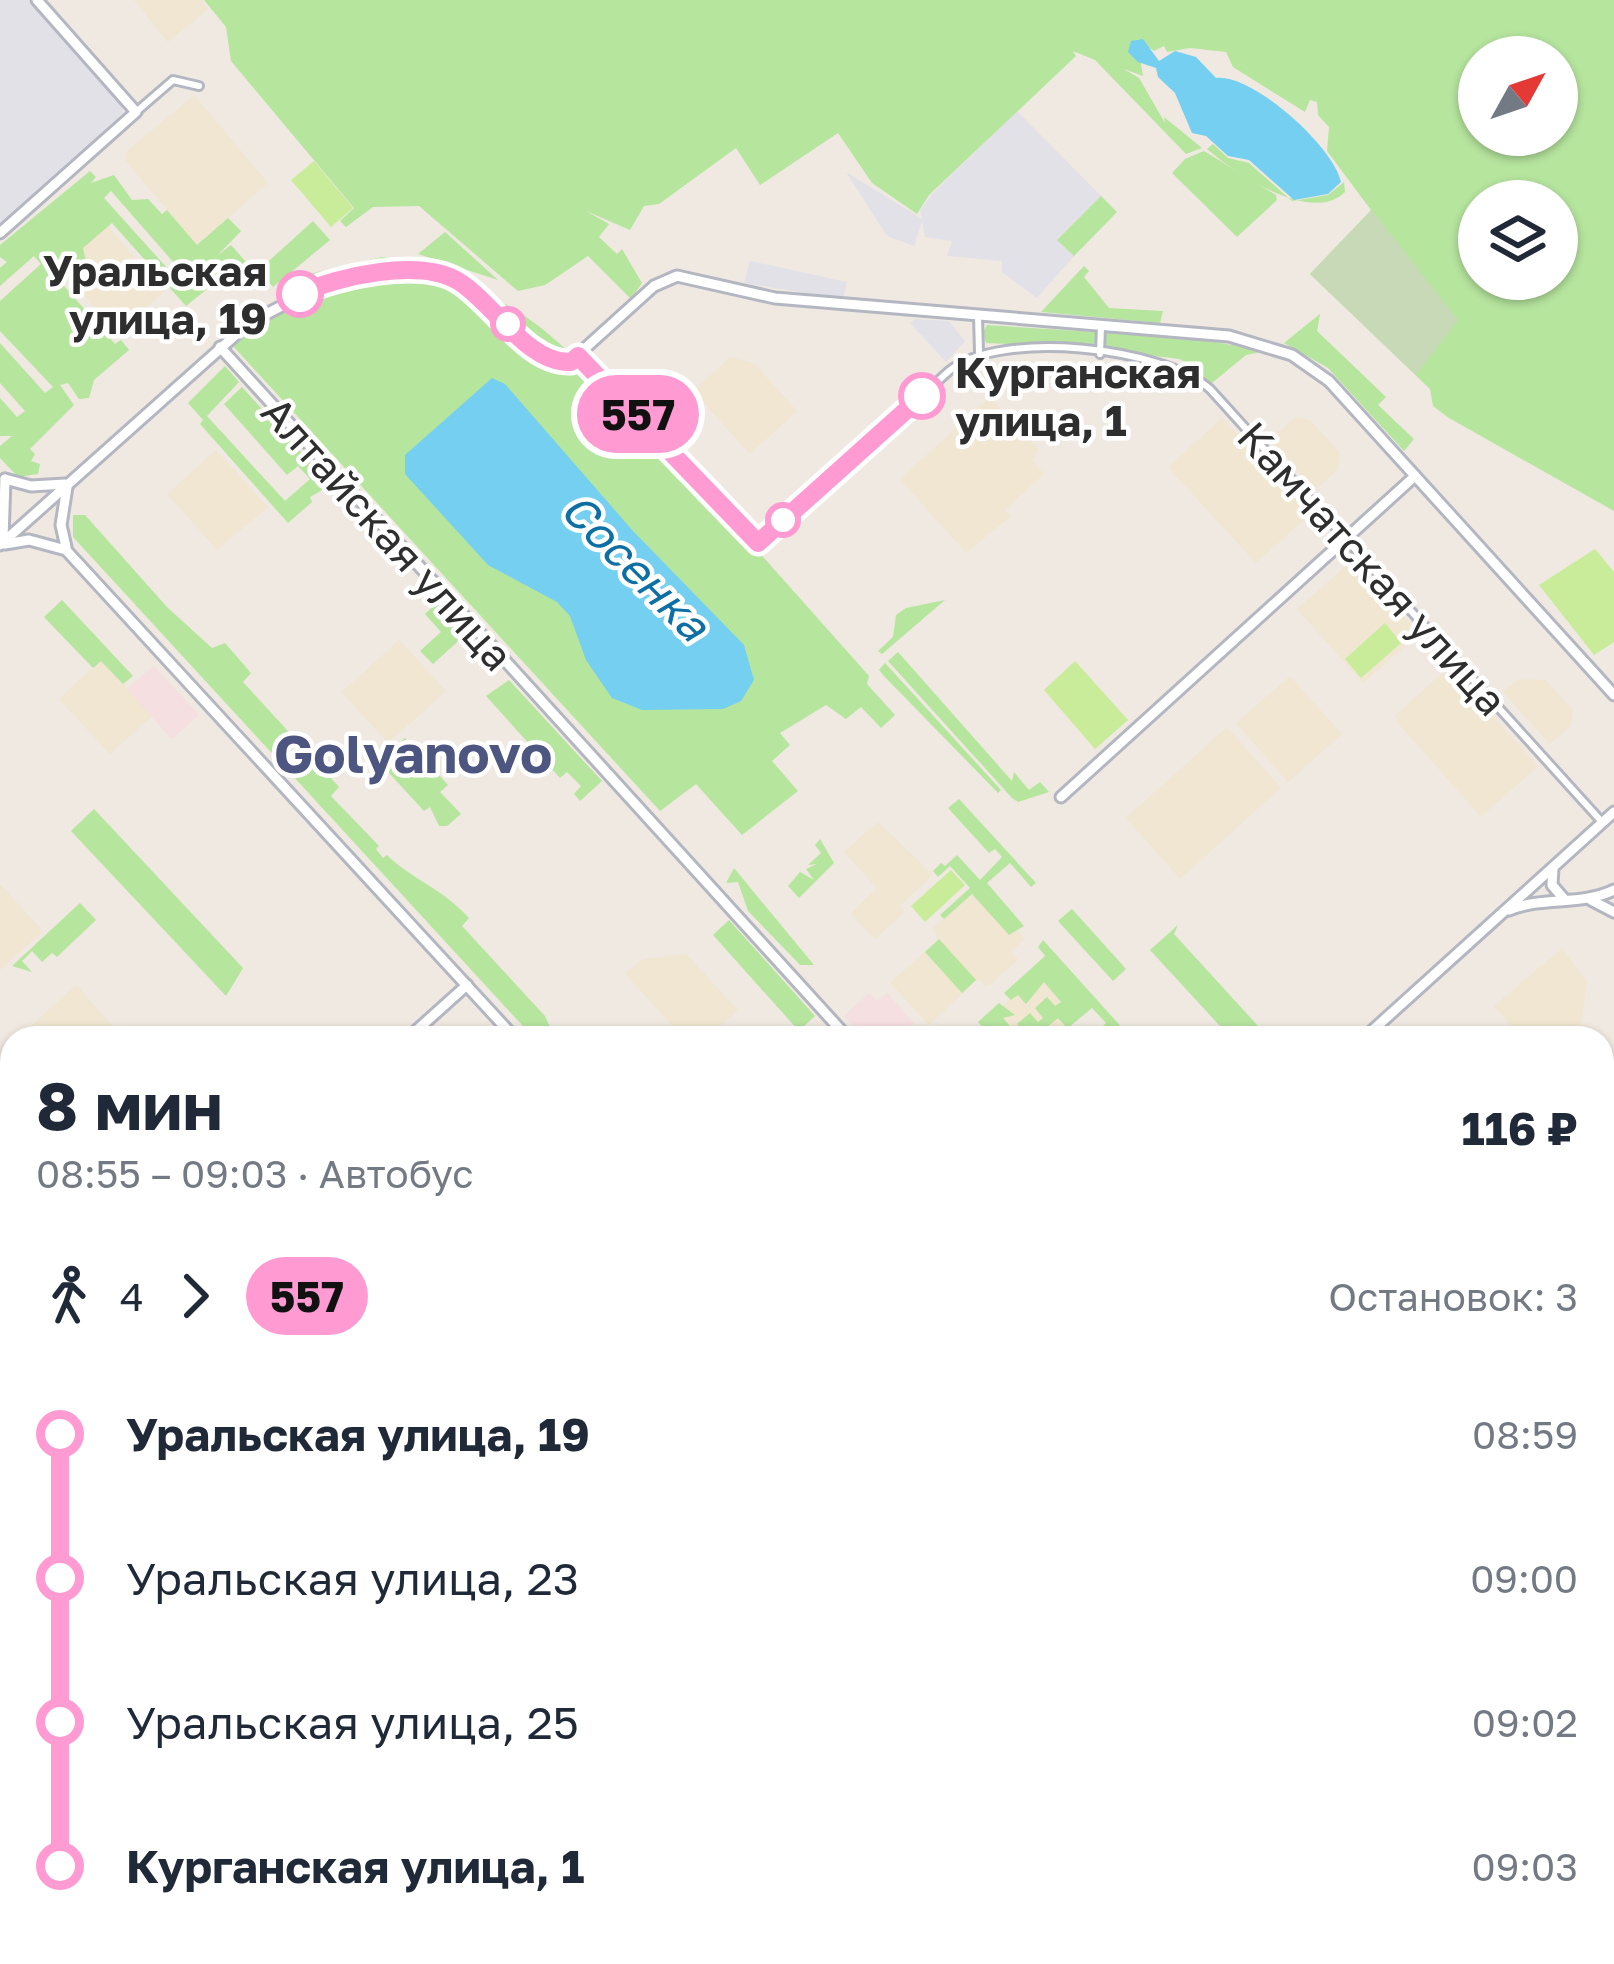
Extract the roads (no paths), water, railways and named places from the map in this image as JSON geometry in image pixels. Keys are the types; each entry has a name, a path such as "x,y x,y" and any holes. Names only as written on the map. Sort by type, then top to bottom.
{"street":[{"path":"37,0 136,112"},
{"path":"0,232 172,80 199,86"},
{"path":"0,545 220,347 270,309 343,278 398,272 457,280 550,359 571,362 654,286 671,277 775,298 1229,336 1292,356 1329,380 1614,695"},
{"path":"578,356 758,543 950,371 979,352 978,316"},
{"path":"1100,354 1101,326"},
{"name":"Алтайская улица","path":"220,347 837,1026"},
{"name":"Камчатская улица","path":"979,352 1017,347 1162,362 1200,381 1602,822"},
{"path":"56,495 3,476 15,532 62,547 72,556 504,1026"},
{"path":"1061,797 1415,476"},
{"path":"0,545 13,496 34,485 69,482"},
{"path":"0,545 51,535 62,517 69,482"},
{"path":"56,495 63,540 72,556"},
{"path":"1377,1026 1614,812"},
{"path":"1556,865 1552,885 1570,900"},
{"path":"1498,916 1534,902 1614,893 1614,912 1585,899"},
{"path":"421,1026 466,985"}],"water":[{"path":"1143,39 1159,61 1175,51 1196,57 1216,78 1250,87 1270,99 1324,150 1341,182 1328,194 1294,200 1249,160 1228,156 1206,136 1192,133 1175,93 1158,77 1156,68 1138,62 1128,52 1131,41"},
{"name":"Сосенка","path":"492,378 505,384 633,531 744,645 754,680 741,701 723,709 642,710 612,698 586,660 570,616 557,602 488,565 405,474 405,455"}],"place":[{"name":"Уральская улица, 19","path":"300,294"},
{"name":"Курганская улица, 1","path":"922,396"}],"district":[{"name":"Golyanovo","path":"413,752"}]}
